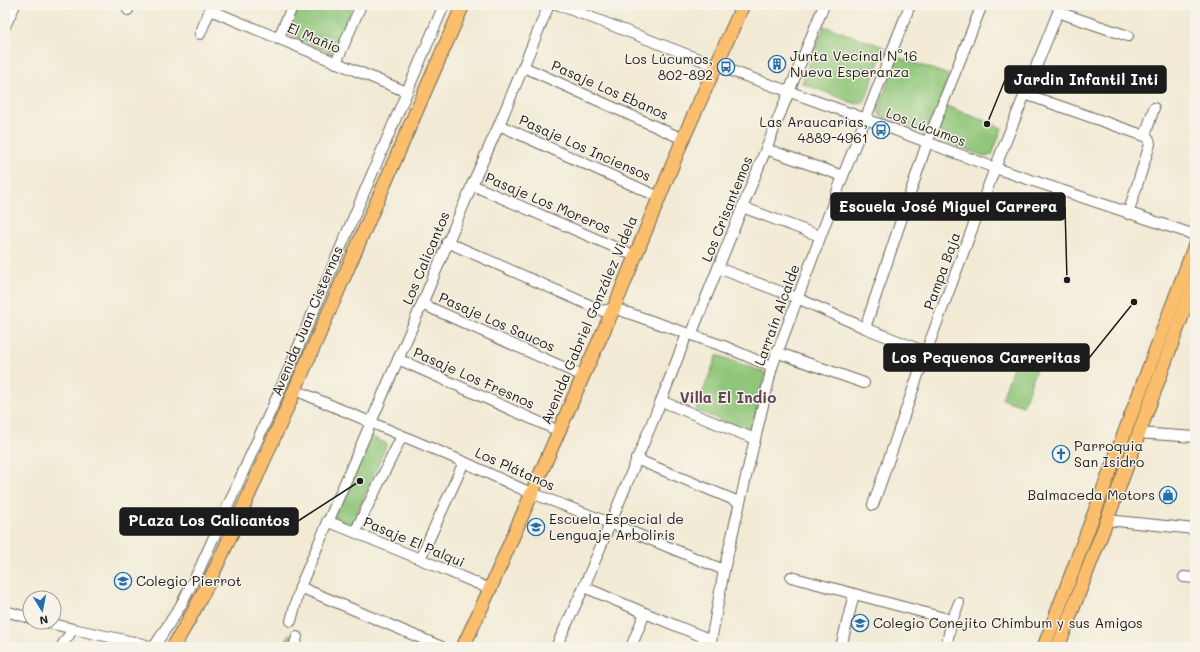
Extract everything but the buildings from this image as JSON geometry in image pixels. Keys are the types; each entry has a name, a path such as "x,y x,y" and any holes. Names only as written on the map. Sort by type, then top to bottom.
{"main road":[{"name":"Avenida Juan Cisternas","path":"173,647 206,590 463,5"},
{"name":"Avenida Gabriel González Videla","path":"463,647 614,308 683,139 743,5"},
{"path":"1044,647 1195,245"},
{"path":"1058,647 1107,520 1195,281"}],"street":[{"path":"5,26 15,5"},
{"path":"278,39 293,5"},
{"path":"336,63 361,5"},
{"name":"Avenida Juan Cisternas","path":"154,647 181,605 199,570 280,390 444,5"},
{"name":"Los Calicantos","path":"292,621 300,587 327,521 550,5"},
{"name":"Los Lúcumos","path":"559,5 716,65 995,168 1128,214 1195,235"},
{"name":"Los Crisantemos","path":"556,647 584,586 636,459 718,268 824,5"},
{"name":"Larraín Alcalde","path":"711,643 724,570 776,352 842,176 866,120 910,5"},
{"path":"865,328 927,143 982,5"},
{"path":"200,34 211,8"},
{"name":"El Mañio","path":"211,8 278,39 407,92"},
{"path":"1060,9 1128,36"},
{"name":"Pampa Baja","path":"873,505 926,352 995,168 1060,9"},
{"name":"Pasaje Los Ebanos","path":"524,67 683,139"},
{"path":"1025,94 1146,136 1150,141 1150,144 1128,214"},
{"path":"1146,136 1154,108"},
{"name":"Pasaje Los Inciensos","path":"499,125 659,197"},
{"path":"766,149 842,176"},
{"name":"Pasaje Los Moreros","path":"472,185 635,256"},
{"path":"742,207 820,236"},
{"path":"447,242 603,311 614,308 726,347 772,367"},
{"path":"718,268 797,298 865,328 926,352"},
{"name":"Pasaje Los Saucos","path":"422,304 583,376"},
{"path":"776,352 864,383"},
{"name":"Pasaje Los Fresnos","path":"398,359 559,431"},
{"name":"Los Plátanos","path":"295,390 464,462 532,493 724,570"},
{"path":"661,401 755,439"},
{"path":"1138,433 1195,437"},
{"path":"355,532 402,436"},
{"path":"636,459 740,502"},
{"path":"420,559 464,462"},
{"path":"1107,520 1195,529"},
{"name":"Pasaje El Palqui","path":"327,521 490,589"},
{"path":"792,577 952,620"},
{"path":"1184,577 1195,578"},
{"path":"584,586 711,643"},
{"path":"300,587 442,647"},
{"path":"841,647 854,594"},
{"path":"946,647 952,620 959,603"},
{"path":"5,611 22,616"},
{"path":"631,647 645,613"},
{"path":"62,626 151,647"},
{"path":"61,647 73,629"}],"green space":[{"path":"297,5 353,5 333,53 285,33"},
{"path":"824,26 884,47 865,101 856,104 802,83"},
{"path":"897,57 949,75 939,103 1002,128 992,155 986,157 880,116 878,110"},
{"path":"717,355 766,373 751,433 696,410"},
{"path":"1015,361 1036,369 1023,406 1002,399"},
{"path":"368,435 387,444 352,525 334,518"},
{"path":"289,634 295,635 292,647 283,647"}],"place":[{"name":"Junta Vecinal N°16 Nueva Esperanza","path":"777,64"},
{"name":"Los Lúcumos, 802-892","path":"726,67"},
{"name":"Jardin Infantil Inti","path":"987,124"},
{"name":"Las Araucarias, 4889-4961","path":"881,130"},
{"name":"Escuela José Miguel Carrera","path":"1067,280"},
{"name":"Los Pequenos Carreritas","path":"1134,302"},
{"name":"Parroquia San Isidro","path":"1061,454"},
{"name":"PLaza Los Calicantos","path":"360,481"},
{"name":"Balmaceda Motors","path":"1168,495"},
{"name":"Escuela Especial de Lenguaje Arboliris","path":"536,527"},
{"name":"Colegio Pierrot","path":"123,581"},
{"name":"Colegio Conejito Chimbum y sus Amigos","path":"860,623"}],"district":[{"name":"Villa El Indio","path":"728,398"}]}
